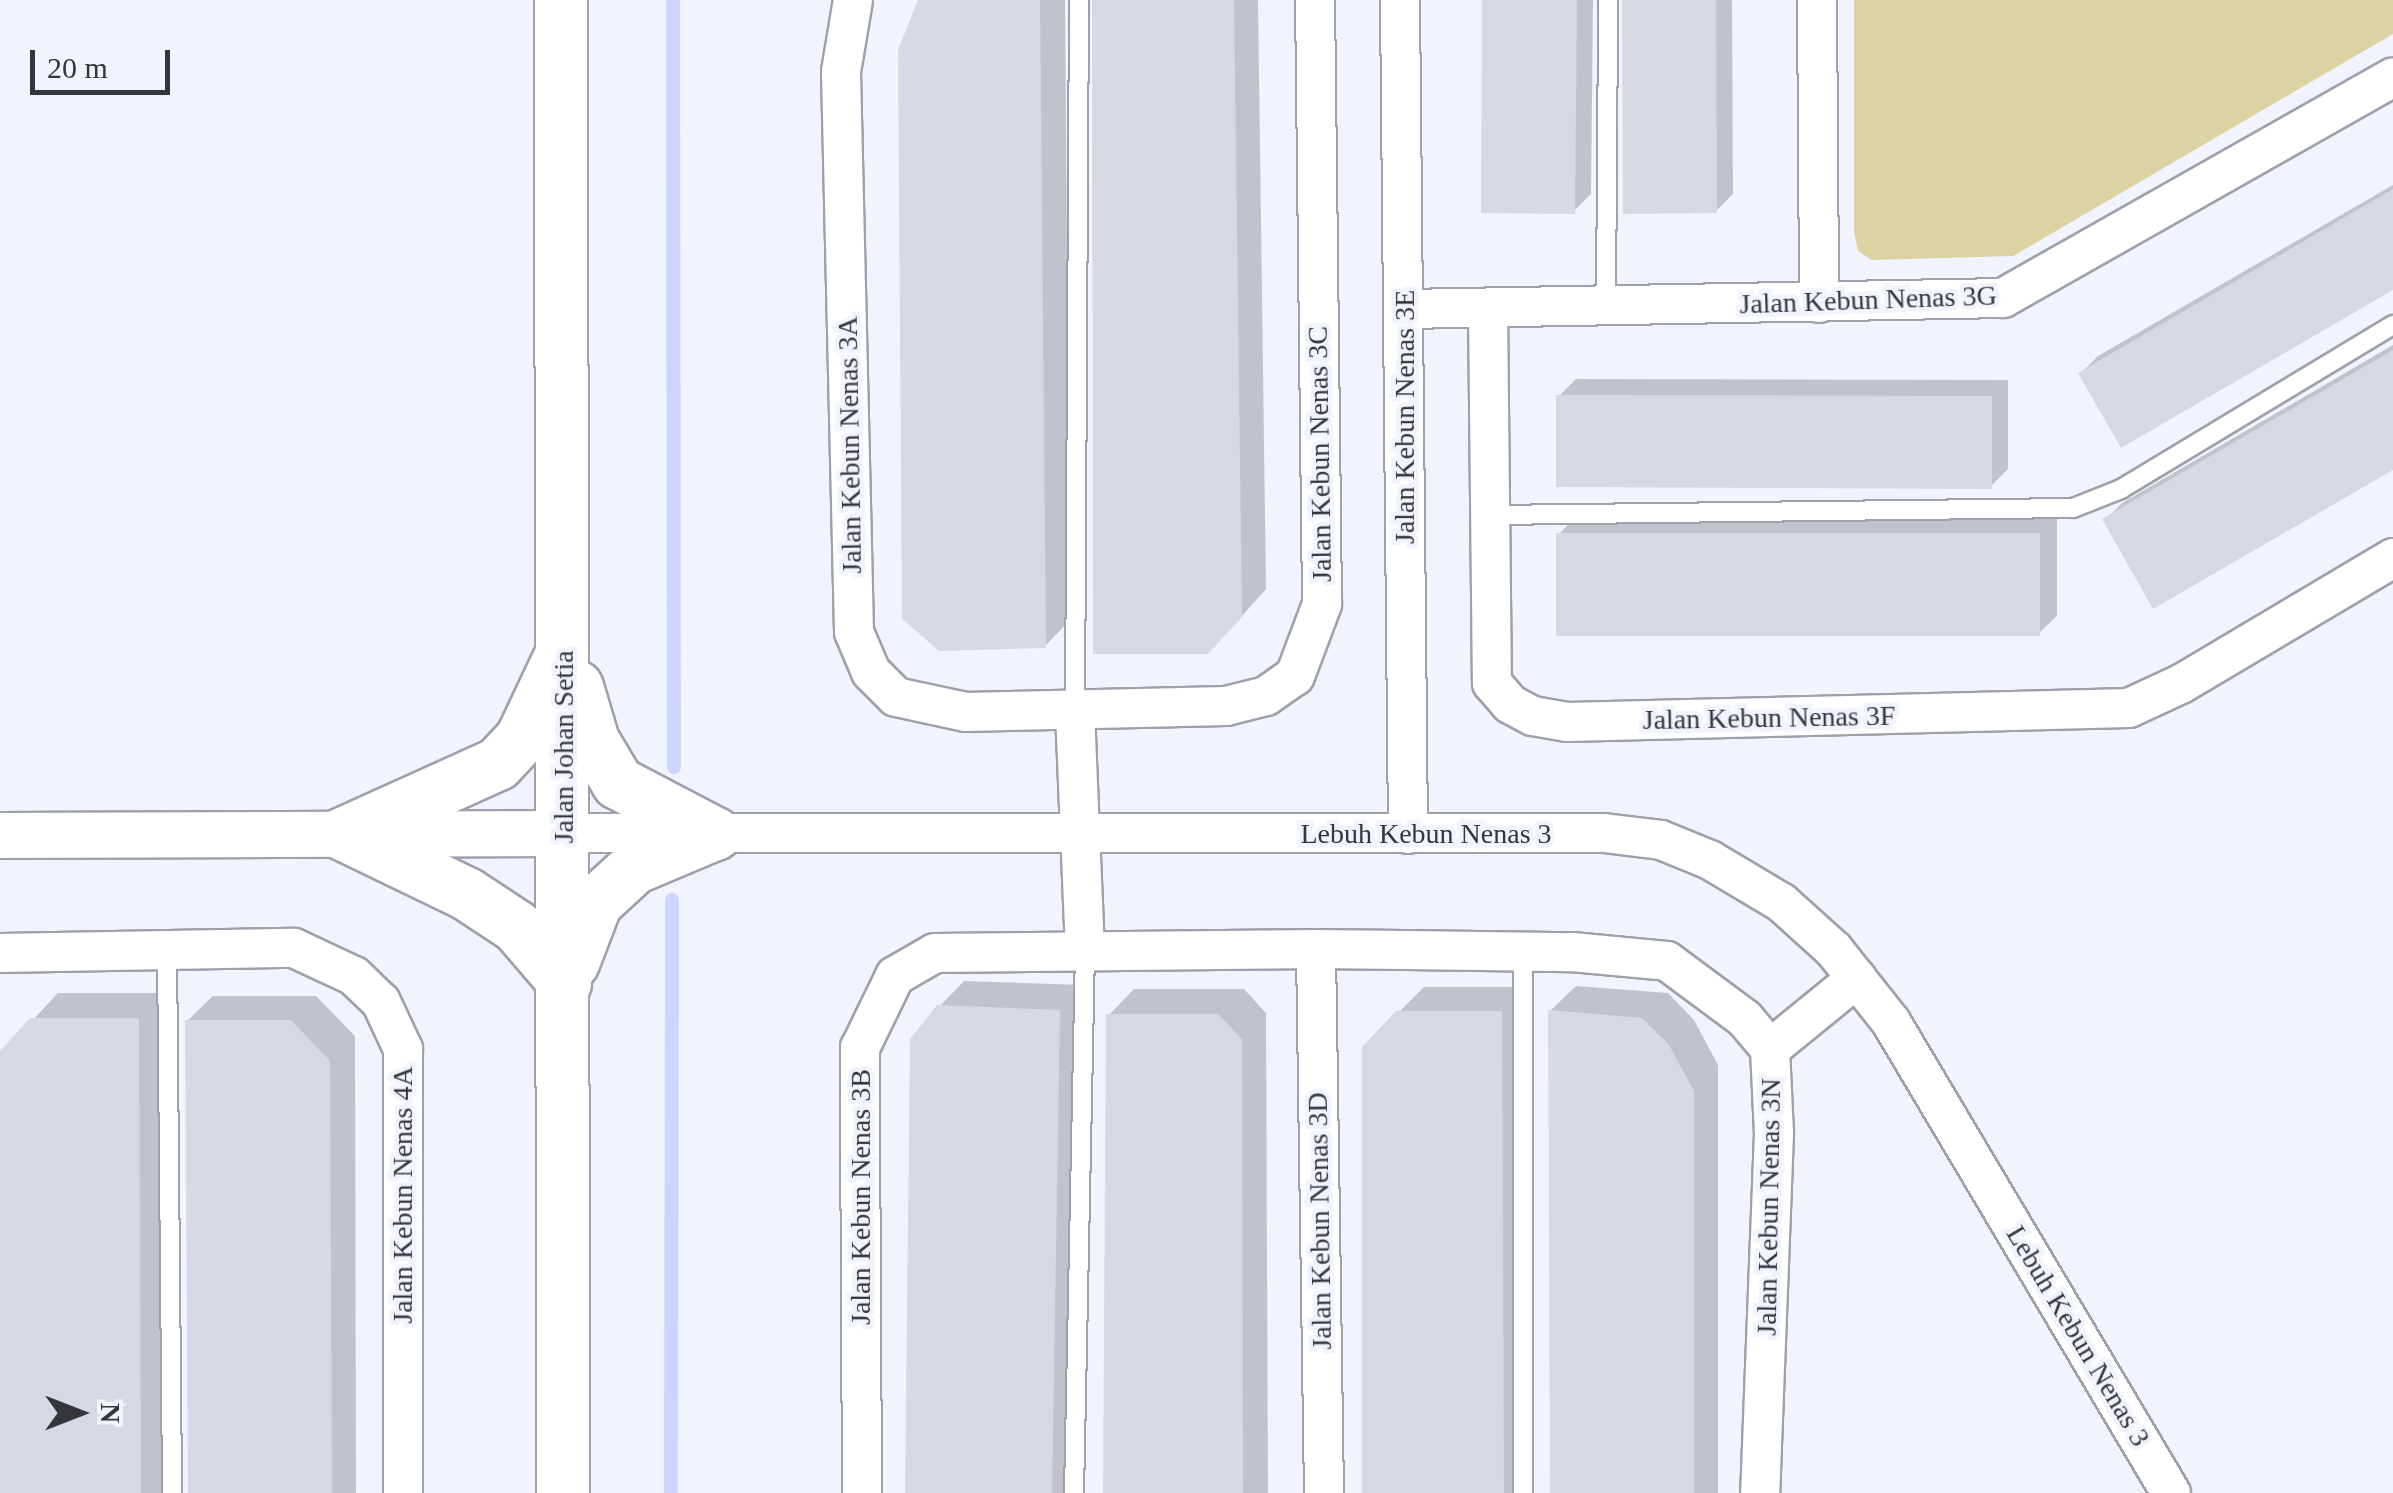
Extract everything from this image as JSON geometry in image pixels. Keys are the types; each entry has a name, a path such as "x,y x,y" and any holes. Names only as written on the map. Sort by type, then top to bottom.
{"main road":[{"name":"Jalan Johan Setia","path":"561,0 565,648 563,1493"},
{"path":"565,648 594,740 618,783 715,834"},
{"path":"343,834 498,764 522,738 565,648"},
{"path":"343,834 467,894 517,927 565,983 596,903 634,868 715,834"}],"street":[{"name":"Jalan Kebun Nenas 3A","path":"854,0 841,72 854,632 870,672 896,697 924,707 1075,712"},
{"name":"Jalan Kebun Nenas 3C","path":"1075,712 1226,706 1266,696 1295,676 1311,642 1322,604 1314,0"},
{"name":"Jalan Kebun Nenas 3E","path":"1400,0 1408,834"},
{"path":"1818,0 1820,303"},
{"name":"Jalan Kebun Nenas 3G","path":"1404,309 2003,298 2393,77"},
{"name":"Jalan Kebun Nenas 3F","path":"1488,308 1492,683 1510,704 1567,722 2129,708 2182,684 2393,558"},
{"path":"1075,712 1084,950"},
{"name":"Lebuh Kebun Nenas 3","path":"0,835 1604,833 1660,840 1710,860 1782,902 1857,978 1891,1022 2171,1493"},
{"name":"Jalan Kebun Nenas 4A","path":"0,953 294,948 354,976 398,1026 404,1049 404,1493"},
{"name":"Jalan Kebun Nenas 3B","path":"862,1493 860,1048 876,1005 895,976 935,953 1316,949"},
{"name":"Jalan Kebun Nenas 3N","path":"1316,949 1523,951 1667,961 1745,1019 1770,1049 1774,1133 1760,1493"},
{"name":"Jalan Kebun Nenas 3D","path":"1316,949 1324,1493"},
{"path":"1770,1049 1857,978"}],"lane":[{"path":"1075,712 1079,0"},
{"path":"1606,304 1608,0"},
{"path":"1492,515 2073,508 2122,488 2393,325"},
{"path":"167,948 172,1493"},
{"path":"1074,1493 1084,950"},
{"path":"1523,951 1523,1493"}],"shaded area":[{"path":"1854,0 2393,0 2393,34 2013,256 1872,260 1858,251 1854,232"}],"building":[{"path":"918,0 1040,0 1046,648 939,651 902,619 898,50"},
{"path":"1092,0 1234,0 1242,617 1208,654 1093,654"},
{"path":"1482,0 1577,0 1575,214 1481,213"},
{"path":"1622,0 1716,0 1717,213 1623,214"},
{"path":"2393,189 2393,290 2121,448 2078,373"},
{"path":"2393,350 2393,470 2153,609 2102,519"},
{"path":"1556,395 1992,396 1992,489 1556,487"},
{"path":"1556,533 2040,533 2040,636 1556,636"},
{"path":"937,1005 1060,1010 1052,1493 905,1493 910,1039"},
{"path":"1548,1010 1642,1018 1669,1045 1694,1091 1694,1493 1550,1493"},
{"path":"1396,1011 1502,1011 1504,1493 1362,1493 1362,1047"},
{"path":"1106,1014 1218,1014 1242,1039 1243,1493 1103,1493"},
{"path":"30,1018 139,1018 141,1493 0,1493 0,1051"},
{"path":"185,1020 291,1020 330,1061 332,1493 188,1493"}],"waterway":[{"path":"673,0 674,767"},
{"path":"671,1493 672,900"}]}
